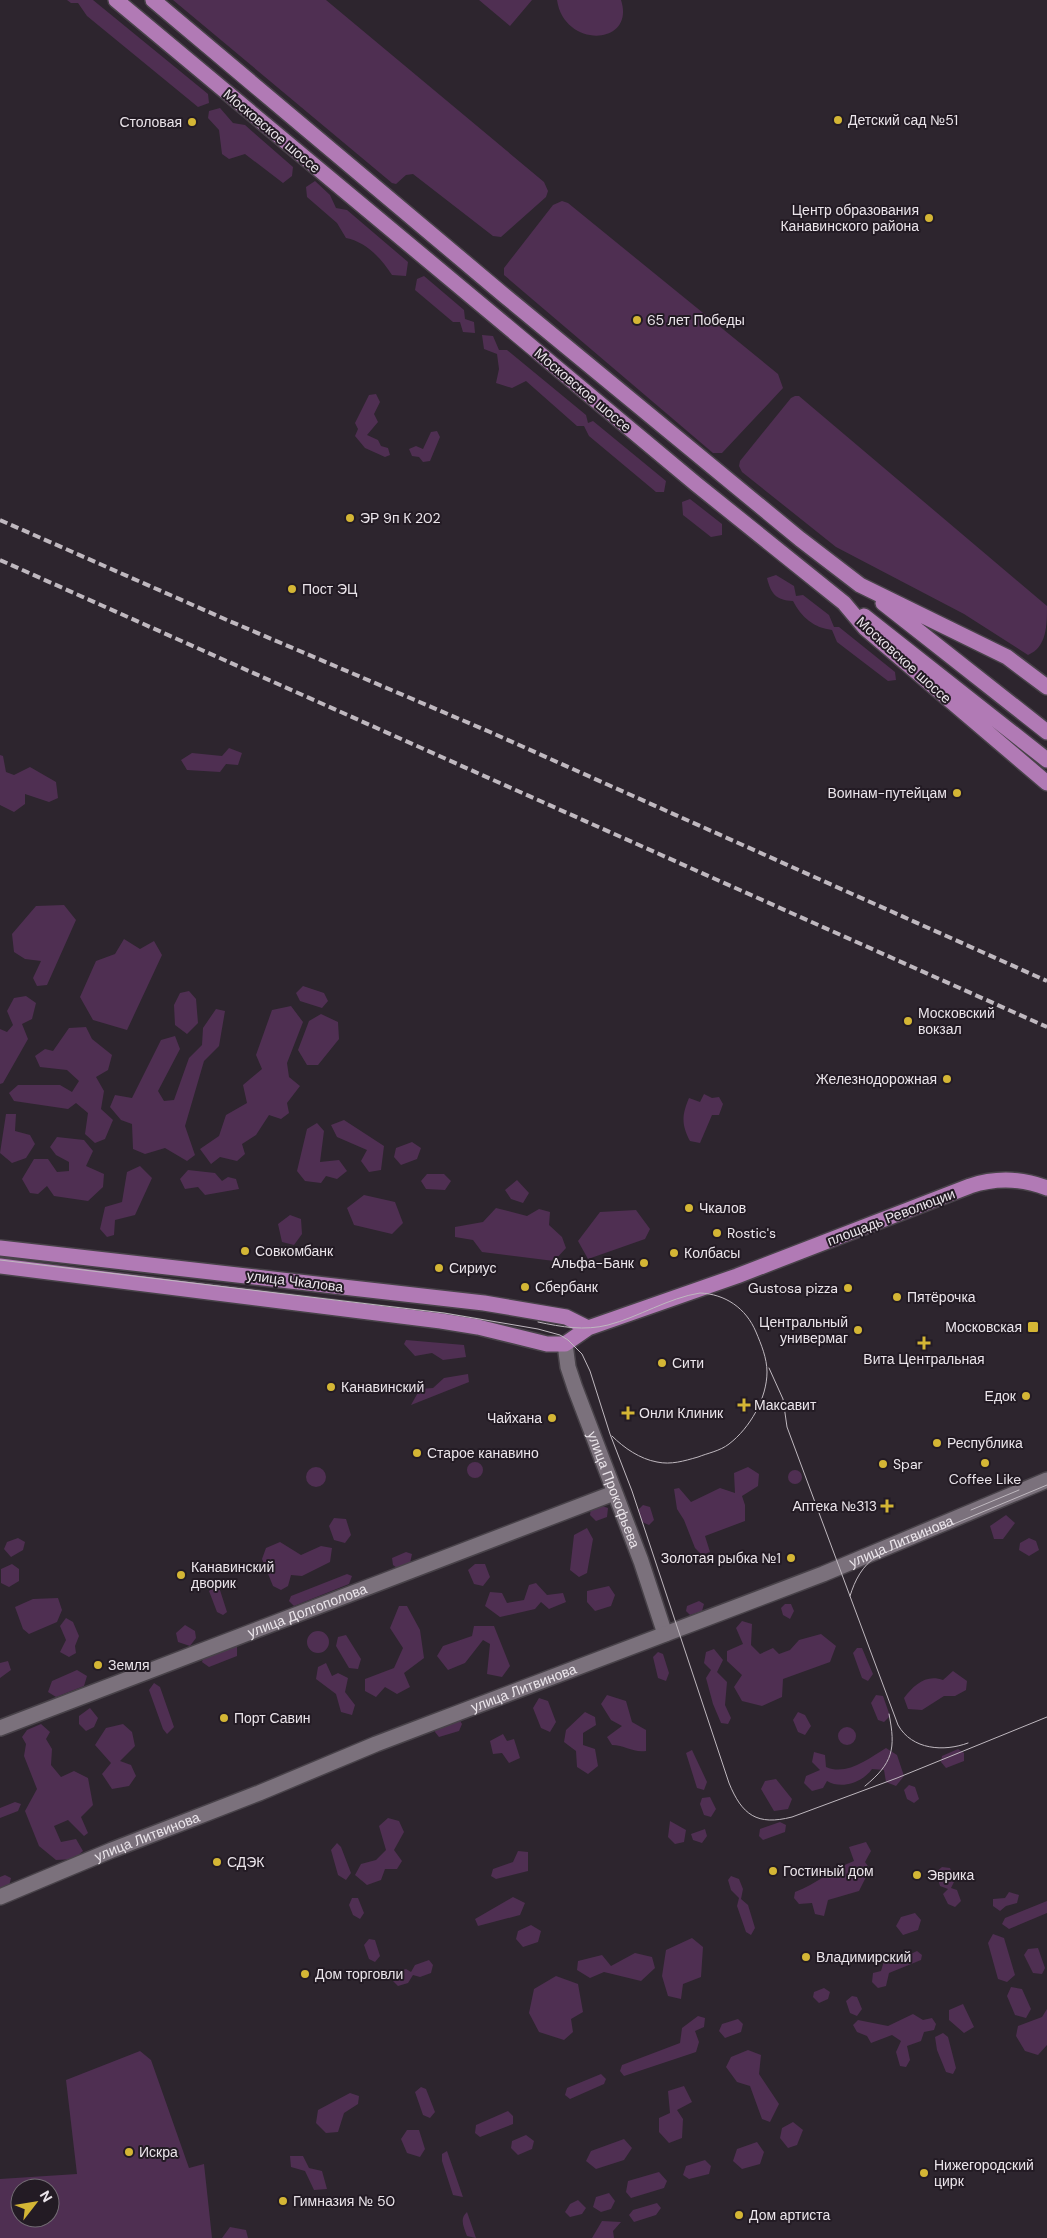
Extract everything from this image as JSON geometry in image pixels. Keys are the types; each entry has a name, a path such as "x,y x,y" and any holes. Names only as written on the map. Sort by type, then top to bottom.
{"main road":[{"name":"Московское шоссе","path":"116,0 696,484 844,603 865,628 1047,784"},
{"name":"Московское шоссе","path":"152,0 730,483 860,585 1007,657 1047,687"},
{"path":"860,585 1047,732"},
{"path":"844,603 870,619 1047,760"},
{"name":"площадь Революции","path":"565,1344 588,1328 737,1276 985,1181 1005,1178 1033,1182 1047,1188"},
{"name":"улица Чкалова","path":"0,1248 484,1304 566,1318 588,1328"},
{"name":"улица Чкалова","path":"0,1266 441,1321 478,1327 547,1344 565,1344"}],"street":[{"name":"улица Прокофьева","path":"565,1344 568,1367 574,1388 642,1561 665,1634"},
{"name":"улица Литвинова","path":"0,1897 376,1744 823,1574 1047,1480"},
{"name":"улица Долгополова","path":"0,1728 614,1493"}],"shaded area":[{"path":"67,0 93,0 208,94 209,103 198,107 87,16 78,3 71,3"},
{"path":"173,0 326,0 544,182 548,191 546,197 501,237 493,236 413,174 406,175 396,184 392,183"},
{"path":"479,0 532,0 510,26"},
{"path":"557,0 621,0 623,15 618,26 609,33 597,36 584,34 572,27 562,16"},
{"path":"220,108 233,123 245,125 293,167 292,176 283,183 245,154 229,159 222,154 219,130 208,118 209,111"},
{"path":"315,181 330,195 336,208 347,210 408,262 406,276 392,275 383,263 366,247 346,238 337,223 307,197 306,187"},
{"path":"562,201 568,203 778,374 783,388 722,453 713,453 504,275 504,268 553,205"},
{"path":"424,276 464,310 465,319 474,322 475,333 463,332 460,322 453,322 415,290 417,279"},
{"path":"482,335 493,336 499,350 507,350 586,415 588,423 593,421 666,481 664,492 656,492 589,436 584,426 577,426 526,381 512,388 496,383 499,369 497,354 484,349"},
{"path":"376,394 380,402 374,414 378,422 367,435 378,440 381,446 388,448 390,455 385,457 365,448 355,436 358,429 355,423 369,395"},
{"path":"799,396 1047,606 1045,635 1039,647 1028,655 964,614 836,547 742,472 739,466 740,461 791,398"},
{"path":"437,431 440,437 430,461 423,462 419,457 412,456 409,449 416,446 423,449 431,432"},
{"path":"690,499 722,524 722,535 711,537 683,515 682,502"},
{"path":"776,575 794,586 796,596 803,595 829,615 834,627 839,627 895,672 896,680 888,681 837,642 832,630 819,627 809,621 793,601 778,598 770,588 767,578"},
{"path":"229,748 242,753 238,765 226,764 220,772 187,770 181,760 192,753 222,756"},
{"path":"0,755 3,756 6,772 14,775 30,767 56,782 58,798 49,802 25,794 25,804 14,812 0,805"},
{"path":"64,905 76,920 47,985 37,986 33,978 41,961 25,959 14,952 12,934 36,906"},
{"path":"124,939 140,949 154,941 162,955 127,1030 93,1020 80,997 96,961 115,954"},
{"path":"303,986 324,993 328,1001 322,1008 300,1001 296,993"},
{"path":"189,991 196,999 198,1023 187,1034 175,1025 174,1005 180,993"},
{"path":"26,996 36,1003 32,1019 22,1024 28,1039 3,1083 0,1084 0,1029 7,1032 13,1025 7,1011 14,998"},
{"path":"291,1006 303,1022 287,1063 289,1077 300,1086 287,1103 289,1113 281,1119 269,1115 256,1135 242,1144 245,1154 237,1161 220,1157 211,1164 200,1149 219,1136 226,1115 247,1103 243,1085 262,1069 256,1055 272,1010"},
{"path":"216,1009 225,1011 219,1046 204,1061 185,1126 195,1155 187,1161 165,1148 145,1154 133,1149 132,1124 121,1120 110,1107 115,1095 132,1098 161,1040 175,1036 180,1049 158,1091 164,1101 174,1100 189,1058 202,1045 203,1028"},
{"path":"321,1014 338,1022 339,1039 318,1065 307,1065 298,1050 309,1021"},
{"path":"86,1027 92,1039 112,1055 108,1070 96,1077 104,1091 101,1109 113,1120 105,1139 95,1143 85,1134 88,1113 76,1103 68,1109 14,1101 9,1093 18,1085 60,1085 72,1092 79,1081 67,1070 40,1067 35,1056 45,1049 53,1051 69,1028"},
{"path":"704,1094 712,1098 719,1097 723,1104 719,1115 712,1115 700,1143 690,1141 685,1130 684,1115 689,1098 700,1102"},
{"path":"6,1114 16,1114 15,1131 30,1135 35,1144 26,1158 12,1163 0,1153"},
{"path":"344,1120 384,1146 381,1170 369,1172 361,1161 367,1150 337,1137 331,1125"},
{"path":"317,1123 324,1131 320,1162 339,1160 347,1171 337,1179 326,1176 321,1183 305,1181 297,1171 307,1129"},
{"path":"57,1137 84,1140 93,1151 86,1166 104,1174 103,1187 88,1201 54,1196 47,1186 38,1194 30,1193 22,1179 34,1159 48,1159 57,1172 69,1171 69,1162 56,1155 50,1147"},
{"path":"412,1142 421,1148 417,1159 401,1165 394,1157 396,1148"},
{"path":"140,1166 152,1178 135,1215 115,1220 114,1235 107,1237 100,1229 105,1207 122,1202 127,1172"},
{"path":"188,1170 215,1173 222,1181 228,1177 236,1179 239,1189 205,1195 198,1187 185,1189 180,1179"},
{"path":"427,1174 444,1174 451,1181 445,1190 426,1189 421,1181"},
{"path":"517,1180 529,1193 523,1203 511,1199 505,1190"},
{"path":"364,1195 395,1202 403,1223 392,1234 354,1225 347,1208"},
{"path":"496,1208 527,1216 539,1209 550,1212 549,1225 562,1237 566,1248 554,1261 482,1252 473,1240 455,1237 455,1227 483,1222"},
{"path":"636,1210 650,1229 645,1239 588,1259 578,1241 600,1212"},
{"path":"290,1215 301,1219 302,1234 294,1245 282,1242 278,1224"},
{"path":"406,1340 464,1345 466,1357 443,1360 432,1353 415,1356 404,1344"},
{"path":"468,1374 469,1382 411,1405 420,1389 433,1388 444,1378"},
{"path":"472,1462 478,1462 483,1467 481,1476 472,1478 467,1473 467,1467"},
{"path":"316,1467 323,1470 326,1477 323,1484 316,1487 309,1484 306,1477 309,1470"},
{"path":"748,1467 759,1474 758,1486 742,1496 745,1505 745,1521 705,1536 710,1552 702,1555 695,1548 684,1520 677,1509 674,1489 679,1488 691,1502 720,1488 735,1493 734,1473"},
{"path":"792,1470 798,1470 802,1477 798,1484 792,1484 788,1480 788,1474"},
{"path":"599,1505 608,1508 607,1517 596,1521 590,1515 591,1508"},
{"path":"643,1505 650,1507 654,1520 649,1525 642,1522 638,1510"},
{"path":"1006,1515 1015,1523 1003,1539 994,1539 990,1526"},
{"path":"334,1518 346,1519 351,1535 345,1543 334,1540 329,1526"},
{"path":"587,1528 593,1539 587,1573 579,1577 570,1570 574,1535"},
{"path":"18,1538 25,1542 23,1550 11,1557 4,1549 7,1542"},
{"path":"1029,1538 1036,1541 1039,1550 1029,1556 1019,1550 1020,1543"},
{"path":"280,1542 301,1555 321,1546 332,1548 330,1562 302,1576 291,1575 288,1586 281,1590 273,1586 262,1559 266,1548"},
{"path":"406,1552 412,1554 410,1563 397,1568 393,1565 392,1558"},
{"path":"12,1564 19,1569 19,1581 9,1587 1,1583 1,1569"},
{"path":"475,1564 485,1564 490,1577 483,1586 474,1584 468,1570"},
{"path":"347,1574 352,1576 349,1584 294,1606 289,1601 291,1596"},
{"path":"536,1583 547,1595 563,1593 566,1602 549,1609 541,1602 535,1609 500,1617 485,1606 490,1592 502,1593 507,1603 524,1600 529,1585"},
{"path":"215,1586 219,1587 227,1612 223,1615 217,1612 209,1591"},
{"path":"609,1586 615,1595 611,1606 595,1611 587,1602 587,1591"},
{"path":"58,1598 62,1610 57,1622 29,1634 23,1629 15,1607 33,1599"},
{"path":"699,1601 704,1604 702,1611 690,1615 686,1611 687,1606"},
{"path":"785,1604 791,1604 794,1611 790,1619 783,1615 781,1608"},
{"path":"399,1606 407,1606 420,1630 424,1658 404,1673 410,1687 397,1694 385,1687 376,1697 365,1691 365,1679 394,1668 403,1648 390,1628"},
{"path":"66,1618 73,1622 79,1636 75,1646 76,1653 69,1657 60,1652 66,1640 60,1626"},
{"path":"742,1621 752,1624 751,1645 760,1654 773,1648 779,1654 790,1650 799,1640 821,1634 836,1646 830,1662 783,1679 782,1697 762,1706 742,1701 734,1687 742,1675 727,1661 727,1651 743,1644 736,1628"},
{"path":"185,1625 195,1631 196,1638 190,1646 178,1642 176,1633"},
{"path":"474,1626 494,1626 510,1666 502,1677 487,1674 490,1644 483,1640 465,1663 448,1670 437,1656 443,1646 472,1636"},
{"path":"318,1631 326,1634 329,1642 326,1650 318,1653 310,1650 307,1642 310,1634"},
{"path":"346,1635 361,1659 358,1669 349,1668 336,1646 338,1637"},
{"path":"233,1642 237,1646 237,1656 209,1667 202,1662 205,1652"},
{"path":"857,1648 862,1648 873,1674 868,1681 862,1678 853,1653"},
{"path":"714,1649 723,1660 717,1672 727,1682 725,1705 731,1718 728,1724 721,1723 713,1704 706,1678 711,1670 704,1663 706,1652"},
{"path":"658,1652 663,1654 669,1673 666,1681 658,1678 653,1657"},
{"path":"8,1661 11,1670 0,1678 0,1663"},
{"path":"326,1663 332,1676 338,1673 348,1678 345,1692 355,1705 352,1715 341,1712 336,1694 316,1679 318,1667"},
{"path":"77,1670 87,1676 84,1686 56,1697 48,1692 52,1681"},
{"path":"953,1671 967,1681 966,1690 955,1696 944,1696 922,1710 908,1709 904,1698 916,1685 931,1678 943,1680"},
{"path":"154,1683 160,1687 174,1727 167,1734 163,1729 149,1690"},
{"path":"607,1695 626,1701 632,1722 646,1730 646,1751 637,1751 612,1745 607,1737 622,1726 611,1720 601,1704"},
{"path":"876,1695 883,1696 890,1716 884,1722 878,1720 871,1703"},
{"path":"539,1698 548,1701 556,1722 550,1732 541,1728 533,1708"},
{"path":"90,1708 98,1718 94,1727 86,1731 79,1724 79,1716"},
{"path":"585,1712 595,1717 596,1725 583,1733 583,1745 595,1749 598,1766 588,1774 577,1767 576,1751 564,1742 566,1730"},
{"path":"798,1712 805,1715 811,1726 805,1735 798,1732 793,1720"},
{"path":"458,1717 462,1724 459,1731 439,1737 435,1732 436,1725"},
{"path":"41,1724 50,1732 46,1739 52,1749 51,1765 61,1777 74,1771 88,1778 93,1805 81,1817 88,1833 84,1836 68,1820 54,1826 61,1842 76,1839 83,1851 74,1859 56,1860 39,1846 25,1811 37,1789 24,1756 26,1744 22,1737 27,1730"},
{"path":"123,1724 132,1732 135,1746 120,1761 131,1765 136,1776 129,1786 112,1789 102,1774 111,1763 95,1745 106,1728"},
{"path":"843,1727 851,1727 856,1732 854,1743 843,1745 838,1740 838,1732"},
{"path":"503,1734 507,1741 514,1739 520,1758 509,1763 502,1753 493,1754 490,1741"},
{"path":"886,1748 897,1755 904,1776 896,1786 886,1782 884,1770 872,1769 858,1781 845,1785 833,1784 827,1781 823,1788 812,1791 804,1783 806,1776 820,1770 812,1762 814,1752 825,1755 826,1767 842,1769 857,1765"},
{"path":"958,1749 964,1753 964,1761 946,1768 941,1762 942,1756"},
{"path":"692,1750 707,1782 704,1790 697,1788 686,1753"},
{"path":"776,1779 792,1799 788,1809 774,1811 761,1789 765,1781"},
{"path":"909,1785 915,1787 919,1799 914,1803 907,1799 904,1790"},
{"path":"710,1797 716,1809 711,1817 704,1815 700,1804 702,1798"},
{"path":"15,1802 21,1804 18,1811 0,1818 0,1808"},
{"path":"388,1818 399,1821 404,1832 394,1850 402,1861 397,1869 385,1869 381,1880 367,1885 355,1875 361,1864 376,1860 386,1850 379,1826"},
{"path":"670,1821 686,1830 684,1842 675,1844 668,1837"},
{"path":"780,1822 786,1825 785,1832 763,1840 759,1836 760,1829"},
{"path":"705,1829 707,1836 702,1843 693,1840 691,1834"},
{"path":"866,1842 871,1851 865,1862 870,1869 859,1891 828,1900 824,1916 815,1914 812,1903 799,1904 794,1898 795,1892 854,1861 849,1847"},
{"path":"337,1843 341,1847 351,1873 346,1880 338,1875 331,1850"},
{"path":"518,1851 528,1852 528,1871 496,1879 491,1876 493,1869 513,1862"},
{"path":"942,1867 950,1868 955,1880 951,1888 957,1890 961,1901 955,1907 948,1904 943,1894 948,1889 940,1886 936,1872"},
{"path":"5,1875 11,1878 9,1886 0,1890 0,1877"},
{"path":"731,1876 739,1879 743,1889 741,1899 748,1905 755,1928 751,1935 746,1932 737,1906 739,1898 731,1890 728,1880"},
{"path":"1009,1892 1019,1895 1017,1903 1006,1906 1000,1911 993,1906 993,1899 1005,1898"},
{"path":"513,1897 525,1903 520,1915 478,1926 475,1919"},
{"path":"352,1898 358,1898 364,1913 360,1919 353,1915 349,1905"},
{"path":"1047,1901 1047,1913 1009,1929 1002,1924 1005,1918"},
{"path":"915,1913 921,1920 918,1930 903,1935 896,1926 901,1917"},
{"path":"531,1925 541,1931 538,1942 523,1947 516,1939 518,1931"},
{"path":"993,1934 1004,1938 1015,1975 1007,1982 998,1979 988,1943"},
{"path":"692,1938 703,1947 701,1977 683,1984 681,1999 668,1996 662,1976 666,1950"},
{"path":"369,1939 375,1940 380,1956 375,1962 369,1959 364,1945"},
{"path":"1038,1948 1045,1968 1042,1974 1033,1973 1024,1955 1028,1949"},
{"path":"917,1951 922,1955 921,1960 889,1973 886,1986 878,1988 872,1982 873,1973 881,1971 884,1961"},
{"path":"635,1953 652,1957 655,1968 641,1981 604,1972 590,1978 577,1970 578,1961 602,1955 611,1966"},
{"path":"429,1960 433,1965 431,1973 420,1977 413,1975 408,1983 398,1986 393,1981 394,1973 406,1969 411,1972 415,1965"},
{"path":"556,1976 578,1984 583,2012 571,2019 573,2032 564,2040 539,2032 529,2013 534,1989"},
{"path":"1011,1987 1022,1989 1031,2009 1026,2018 1015,2015 1007,1996"},
{"path":"824,1988 830,1992 828,1999 819,2003 813,1997 814,1992"},
{"path":"852,1996 857,1997 862,2009 857,2016 850,2013 846,2001"},
{"path":"963,2004 974,2027 964,2033 949,2020 949,2010"},
{"path":"1047,2009 1047,2045 1038,2055 1025,2051 1016,2036 1018,2026 1042,2017"},
{"path":"913,2014 923,2020 932,2018 936,2024 934,2030 924,2032 921,2041 907,2046 910,2060 906,2067 900,2066 896,2052 901,2041 892,2035 871,2043 867,2036 857,2032 853,2025 858,2020 888,2026"},
{"path":"698,2016 705,2018 704,2027 695,2031 699,2042 696,2052 624,2076 620,2071 622,2065 680,2043 682,2028"},
{"path":"738,2019 743,2024 741,2032 725,2038 719,2031 722,2024"},
{"path":"943,2033 948,2037 956,2068 953,2074 946,2072 937,2050 935,2037"},
{"path":"748,2050 761,2055 759,2074 779,2104 770,2122 762,2119 750,2086 737,2082 726,2067 731,2057"},
{"name":"Искра","path":"140,2051 151,2060 189,2168 204,2164 212,2238 0,2238 0,2179 10,2178 10,2228 60,2228 60,2178 15,2178 77,2174 66,2080"},
{"path":"601,2074 606,2079 604,2084 570,2099 565,2095 567,2088"},
{"path":"684,2086 692,2102 677,2110 683,2119 682,2138 669,2143 659,2132 659,2118 670,2113 668,2091"},
{"path":"421,2087 426,2089 435,2112 430,2118 423,2115 415,2092"},
{"path":"350,2093 359,2096 358,2104 344,2113 338,2132 326,2133 316,2123 318,2110"},
{"path":"508,2111 513,2116 513,2124 480,2137 475,2133 476,2125"},
{"path":"793,2122 803,2130 797,2145 788,2148 780,2138 782,2128"},
{"path":"407,2130 419,2130 425,2149 420,2157 407,2153 401,2139"},
{"path":"526,2135 534,2141 532,2149 518,2155 511,2148 512,2141"},
{"path":"624,2139 632,2148 624,2160 596,2169 586,2161 591,2151"},
{"path":"757,2142 764,2152 760,2164 742,2169 733,2161 737,2149"},
{"path":"447,2151 463,2197 453,2195 442,2161 442,2154"},
{"path":"290,2156 303,2156 309,2168 322,2171 327,2189 314,2190 305,2171 291,2167"},
{"path":"705,2160 711,2166 709,2174 689,2179 683,2175 686,2166"},
{"path":"659,2172 667,2181 664,2188 631,2198 626,2192 628,2181"},
{"path":"609,2193 615,2201 611,2209 601,2212 593,2207 596,2197"},
{"path":"578,2200 586,2208 582,2214 570,2217 565,2212 570,2204"},
{"path":"657,2203 661,2208 656,2215 634,2222 629,2215 633,2210"},
{"path":"467,2212 476,2238 467,2236 463,2217"},
{"path":"602,2221 621,2222 613,2231 614,2238 592,2238"},
{"path":"230,2227 246,2230 248,2238 222,2238"}],"tram line":[{"path":"0,1260 444,1313 538,1329 560,1335 568,1340 582,1354 590,1371 729,1783 739,1803 745,1810 760,1819 769,1820 792,1817 897,1778 1047,1717"},
{"path":"538,1322 573,1328 599,1327 620,1322 676,1299 700,1293 726,1299 740,1309 752,1323 765,1356 767,1367 766,1382 761,1402 756,1412 744,1430 729,1444 718,1450 693,1458 678,1462 662,1463 638,1456 612,1436"},
{"path":"769,1368 783,1399 787,1427 898,1725 911,1740 929,1747 949,1748 968,1743"},
{"path":"850,1596 860,1574 867,1564 877,1556 1047,1485"},
{"path":"971,1510 1019,1490"},
{"path":"865,1786 882,1770 890,1755 892,1737 889,1714"}],"railway":[{"path":"0,520 227,620 490,732 1047,981"},
{"path":"0,560 1047,1027"}],"place":[{"name":"Детский сад №51","path":"838,120"},
{"name":"Столовая","path":"192,122"},
{"name":"Центр образования Канавинского района","path":"929,218"},
{"name":"65 лет Победы","path":"637,320"},
{"name":"ЭР 9п К 202","path":"350,518"},
{"name":"Пост ЭЦ","path":"292,589"},
{"name":"Воинам-путейцам","path":"957,793"},
{"name":"Московский вокзал","path":"908,1021"},
{"name":"Железнодорожная","path":"947,1079"},
{"name":"Чкалов","path":"689,1208"},
{"name":"Rostic's","path":"717,1233"},
{"name":"Совкомбанк","path":"245,1251"},
{"name":"Колбасы","path":"674,1253"},
{"name":"Альфа-Банк","path":"644,1263"},
{"name":"Сириус","path":"439,1268"},
{"name":"Сбербанк","path":"525,1287"},
{"name":"Gustosa pizza","path":"848,1288"},
{"name":"Пятёрочка","path":"897,1297"},
{"name":"Московская","path":"1033,1327"},
{"name":"Центральный универмаг","path":"858,1330"},
{"name":"Вита Центральная","path":"924,1343"},
{"name":"Сити","path":"662,1363"},
{"name":"Канавинский","path":"331,1387"},
{"name":"Едок","path":"1026,1396"},
{"name":"Максавит","path":"744,1405"},
{"name":"Онли Клиник","path":"628,1413"},
{"name":"Чайхана","path":"552,1418"},
{"name":"Республика","path":"937,1443"},
{"name":"Старое канавино","path":"417,1453"},
{"name":"Coffee Like","path":"985,1463"},
{"name":"Spar","path":"883,1464"},
{"name":"Аптека №313","path":"887,1506"},
{"name":"Золотая рыбка №1","path":"791,1558"},
{"name":"Канавинский дворик","path":"181,1575"},
{"name":"Земля","path":"98,1665"},
{"name":"Порт Савин","path":"224,1718"},
{"name":"СДЭК","path":"217,1862"},
{"name":"Гостиный дом","path":"773,1871"},
{"name":"Эврика","path":"917,1875"},
{"name":"Владимирский","path":"806,1957"},
{"name":"Дом торговли","path":"305,1974"},
{"name":"Искра","path":"129,2152"},
{"name":"Нижегородский цирк","path":"924,2173"},
{"name":"Гимназия № 50","path":"283,2201"},
{"name":"Дом артиста","path":"739,2215"}]}
